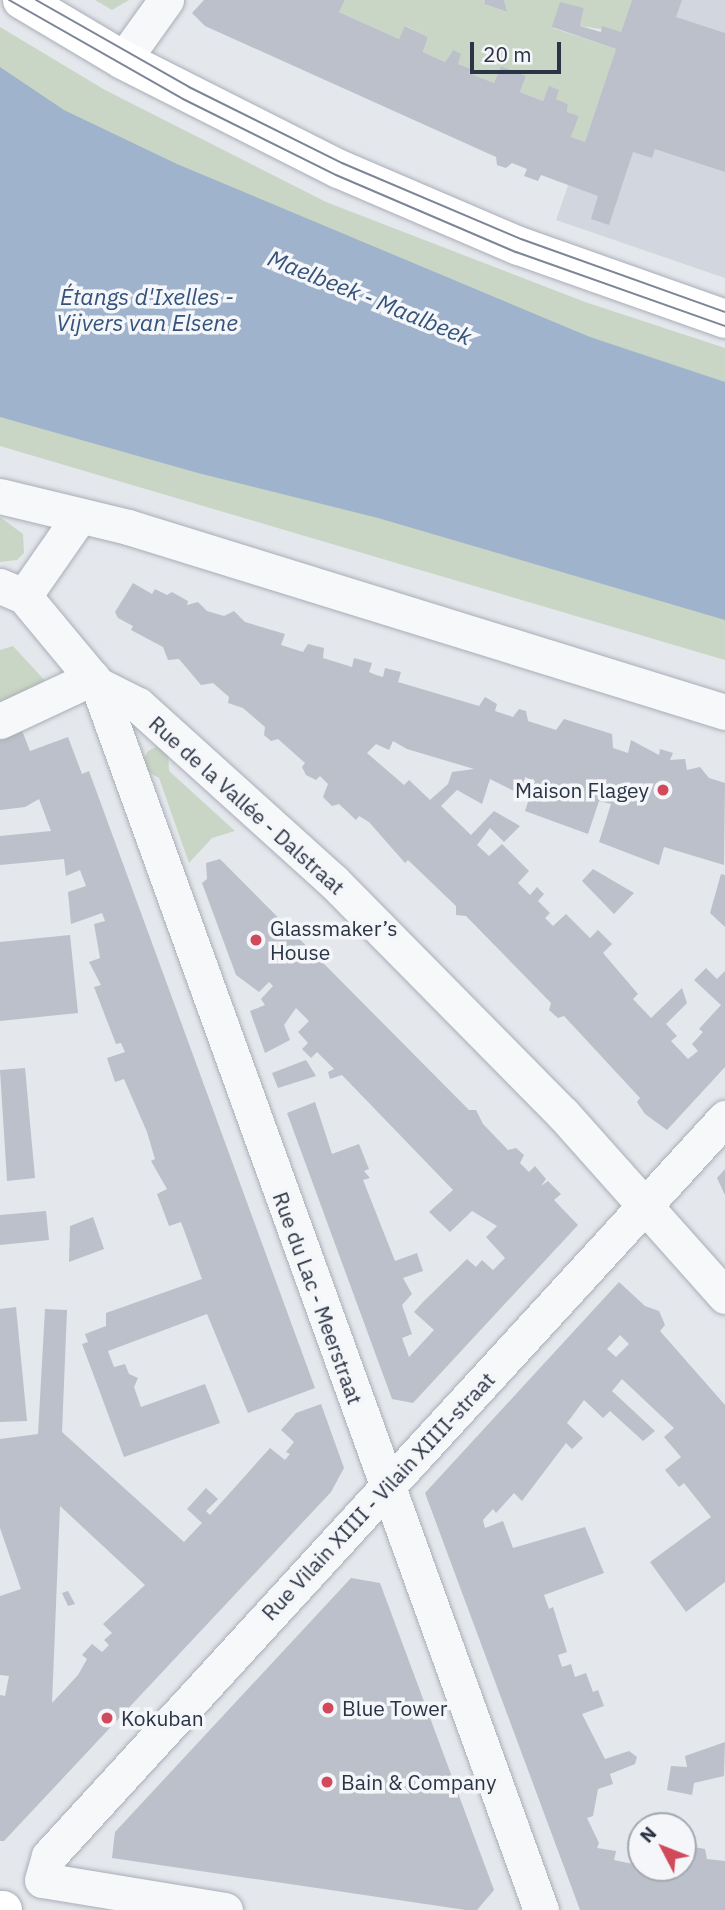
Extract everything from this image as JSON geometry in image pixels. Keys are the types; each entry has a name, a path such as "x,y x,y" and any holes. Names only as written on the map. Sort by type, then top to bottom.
{"main road":[{"path":"22,0 123,60 264,133 426,207 586,271 725,319"}],"street":[{"path":"123,60 166,0"},
{"path":"0,496 128,527 725,712"},
{"path":"12,591 79,517"},
{"name":"Rue de la Vallée - Dalstraat","path":"12,591 95,681 138,705 333,881 563,1114 725,1296"},
{"path":"0,721 95,681"},
{"name":"Rue du Lac - Meerstraat","path":"95,681 541,1910"},
{"name":"Rue Vilain XIIII - Vilain XIIII-straat","path":"225,1910 42,1880 48,1856 725,1118"}],"shaded area":[{"path":"633,0 725,0 725,278 556,220"}],"green space":[{"path":"95,0 129,0 112,10"},
{"path":"345,0 485,0 484,4 506,12 504,0 632,0 621,32 580,26 584,8 560,3 553,28 616,49 585,142 571,137 579,116 567,112 568,104 556,99 558,90 549,87 543,101 520,92 526,76 501,66 494,83 469,73 471,69 458,64 460,54 452,51 445,62 423,52 428,37 406,26 399,39 339,12"},
{"name":"Étangs d'Ixelles - Vijvers van Elsene","path":"0,27 105,90 326,202 585,302 725,348 725,660 0,446"},
{"path":"0,517 23,534 24,553 17,560 0,562"},
{"path":"13,646 47,683 0,706 0,650"},
{"path":"156,747 168,749 169,771 235,831 212,838 189,863 159,778 139,766 148,751"}],"water":[{"name":"Étangs d'Ixelles - Vijvers van Elsene","path":"0,67 64,110 177,164 590,337 725,382 725,620 378,518 198,473 0,417"}],"building":[{"path":"204,0 345,0 339,12 399,39 405,26 428,37 423,52 445,62 453,50 461,54 458,64 471,69 469,73 494,83 501,66 526,76 520,92 543,101 549,86 559,90 556,99 568,104 567,112 579,116 571,137 585,142 616,49 552,27 560,2 584,8 580,26 601,32 602,26 621,32 632,0 682,0 676,17 725,33 725,172 655,149 652,158 633,152 609,225 591,219 598,196 541,175 538,181 524,176 527,169 512,163 506,168 497,165 496,157 205,26 192,13"},
{"path":"485,0 504,0 507,12 484,4"},
{"path":"133,583 152,594 155,589 167,595 172,592 188,601 187,605 198,602 207,611 224,616 234,611 245,622 285,634 281,645 303,652 308,644 324,648 323,658 352,667 354,658 372,663 369,672 376,675 383,677 385,668 401,672 398,682 479,706 485,697 497,704 495,711 513,717 519,709 526,711 528,721 556,730 564,719 612,734 613,748 628,753 631,740 659,755 660,749 673,753 670,760 685,759 687,770 700,767 709,778 725,783 724,865 664,847 659,865 599,842 611,804 599,801 588,834 525,811 535,781 525,777 520,794 490,779 482,804 457,790 441,806 471,835 494,811 520,826 504,842 490,828 477,845 489,856 502,844 529,871 518,883 530,895 537,887 544,894 538,901 550,913 545,918 553,926 566,914 590,938 598,930 612,944 603,953 638,994 633,999 651,1018 682,988 687,1003 666,1024 677,1036 671,1041 688,1059 698,1051 692,1044 703,1032 699,1029 721,1005 694,980 706,968 717,979 725,971 725,1067 667,1130 645,1114 637,1102 640,1098 564,1016 558,1018 549,1010 551,1003 466,916 456,915 456,906 408,860 405,863 369,822 359,816 356,820 339,804 332,806 323,797 328,784 320,776 316,780 306,775 302,767 305,763 278,739 271,741 264,735 265,727 243,708 228,703 229,697 213,683 201,685 179,659 168,660 163,647 131,630 133,626 118,618 115,612","holes":["393,741 407,749 474,769 452,772 448,784 430,800 409,780 404,785 367,753 376,744 389,750"]},
{"path":"21,728 30,751 68,737 82,774 89,771 315,1388 248,1413 207,1314 108,1351 114,1367 125,1364 129,1374 138,1378 134,1387 141,1407 205,1384 220,1423 124,1457 82,1344 88,1342 85,1334 106,1326 106,1313 202,1279 181,1222 169,1226 157,1194 167,1189 151,1161 155,1159 147,1132 124,1079 115,1082 107,1058 125,1052 121,1043 116,1044 94,987 101,985 89,962 100,958 94,924 105,921 102,913 71,924 68,892 86,886 80,870 66,876 64,859 0,865 0,836 51,831 39,799 25,807 0,810 0,735"},
{"path":"220,859 469,1110 476,1110 483,1124 508,1150 516,1148 524,1155 520,1163 529,1172 535,1166 546,1179 541,1186 548,1181 561,1194 554,1200 578,1225 413,1403 392,1399 287,1113 315,1102 332,1154 359,1144 369,1169 364,1171 370,1178 363,1180 395,1261 417,1253 423,1271 403,1278 412,1294 402,1305 412,1334 402,1338 409,1357 434,1330 414,1312 423,1302 467,1259 476,1267 482,1260 493,1270 505,1258 486,1237 497,1226 472,1211 450,1232 429,1212 453,1190 342,1075 330,1079 328,1072 334,1069 317,1052 311,1058 302,1049 308,1043 298,1032 309,1021 296,1008 284,1025 290,1040 265,1053 250,1011 265,1005 261,999 273,986 269,982 259,992 236,975 202,883 207,879 206,863"},
{"path":"593,869 634,893 614,914 582,881"},
{"path":"721,874 725,875 725,927 710,913"},
{"path":"70,935 78,1013 0,1021 0,942"},
{"path":"306,1060 316,1076 278,1088 272,1073"},
{"path":"25,1068 35,1178 7,1181 0,1070"},
{"path":"725,1169 725,1195 717,1178"},
{"path":"46,1211 49,1240 0,1245 0,1215"},
{"path":"93,1217 104,1249 69,1262 70,1226"},
{"path":"619,1282 645,1306 659,1311 665,1325 660,1331 725,1405 725,1582 686,1612 650,1562 711,1517 684,1483 679,1487 665,1470 681,1457 664,1437 674,1428 622,1379 612,1391 655,1431 643,1441 610,1411 603,1418 584,1400 567,1423 583,1438 572,1449 566,1443 522,1501 514,1493 496,1513 493,1509 483,1520 485,1528 503,1521 513,1548 585,1527 604,1573 544,1595 549,1609 553,1607 567,1652 558,1655 562,1667 571,1664 575,1677 586,1673 593,1692 598,1690 604,1706 582,1714 605,1759 629,1751 637,1757 635,1764 610,1774 613,1784 598,1789 593,1816 587,1818 599,1843 597,1848 616,1851 614,1860 627,1863 627,1882 697,1882 697,1848 705,1849 707,1859 725,1861 725,1910 580,1910 425,1493","holes":["620,1335 629,1344 616,1357 607,1349"]},
{"path":"16,1307 27,1421 0,1422 0,1309"},
{"path":"45,1309 67,1310 62,1432 184,1542 202,1523 187,1509 206,1488 218,1499 206,1511 210,1515 270,1448 285,1460 290,1454 286,1452 294,1442 281,1430 296,1413 321,1404 344,1468 331,1492 4,1841 0,1841 0,1695 5,1696 9,1676 0,1675 0,1596 21,1589 0,1528 0,1439 38,1434","holes":["60,1506 145,1585 103,1624 112,1633 104,1640 109,1645 102,1652 92,1644 82,1655 87,1659 78,1675 52,1703"]},
{"name":"Blue Tower","path":"351,1578 380,1583 494,1890 477,1910 112,1858 115,1832"},
{"path":"68,1591 75,1604 68,1606 62,1593"},
{"path":"725,1742 724,1776 694,1783 692,1795 667,1790 671,1766 687,1767 685,1756"}],"tram line":[{"path":"9,0 183,99 336,175 516,252 725,326"},
{"path":"36,0 189,87 342,163 521,239 725,312"}],"place":[{"name":"Maison Flagey","path":"663,790"},
{"name":"Glassmaker’s House","path":"256,940"},
{"name":"Blue Tower","path":"328,1708"},
{"name":"Kokuban","path":"107,1718"},
{"name":"Bain & Company","path":"327,1782"}],"water label":[{"name":"Maelbeek - Maalbeek","path":"370,297"}]}
